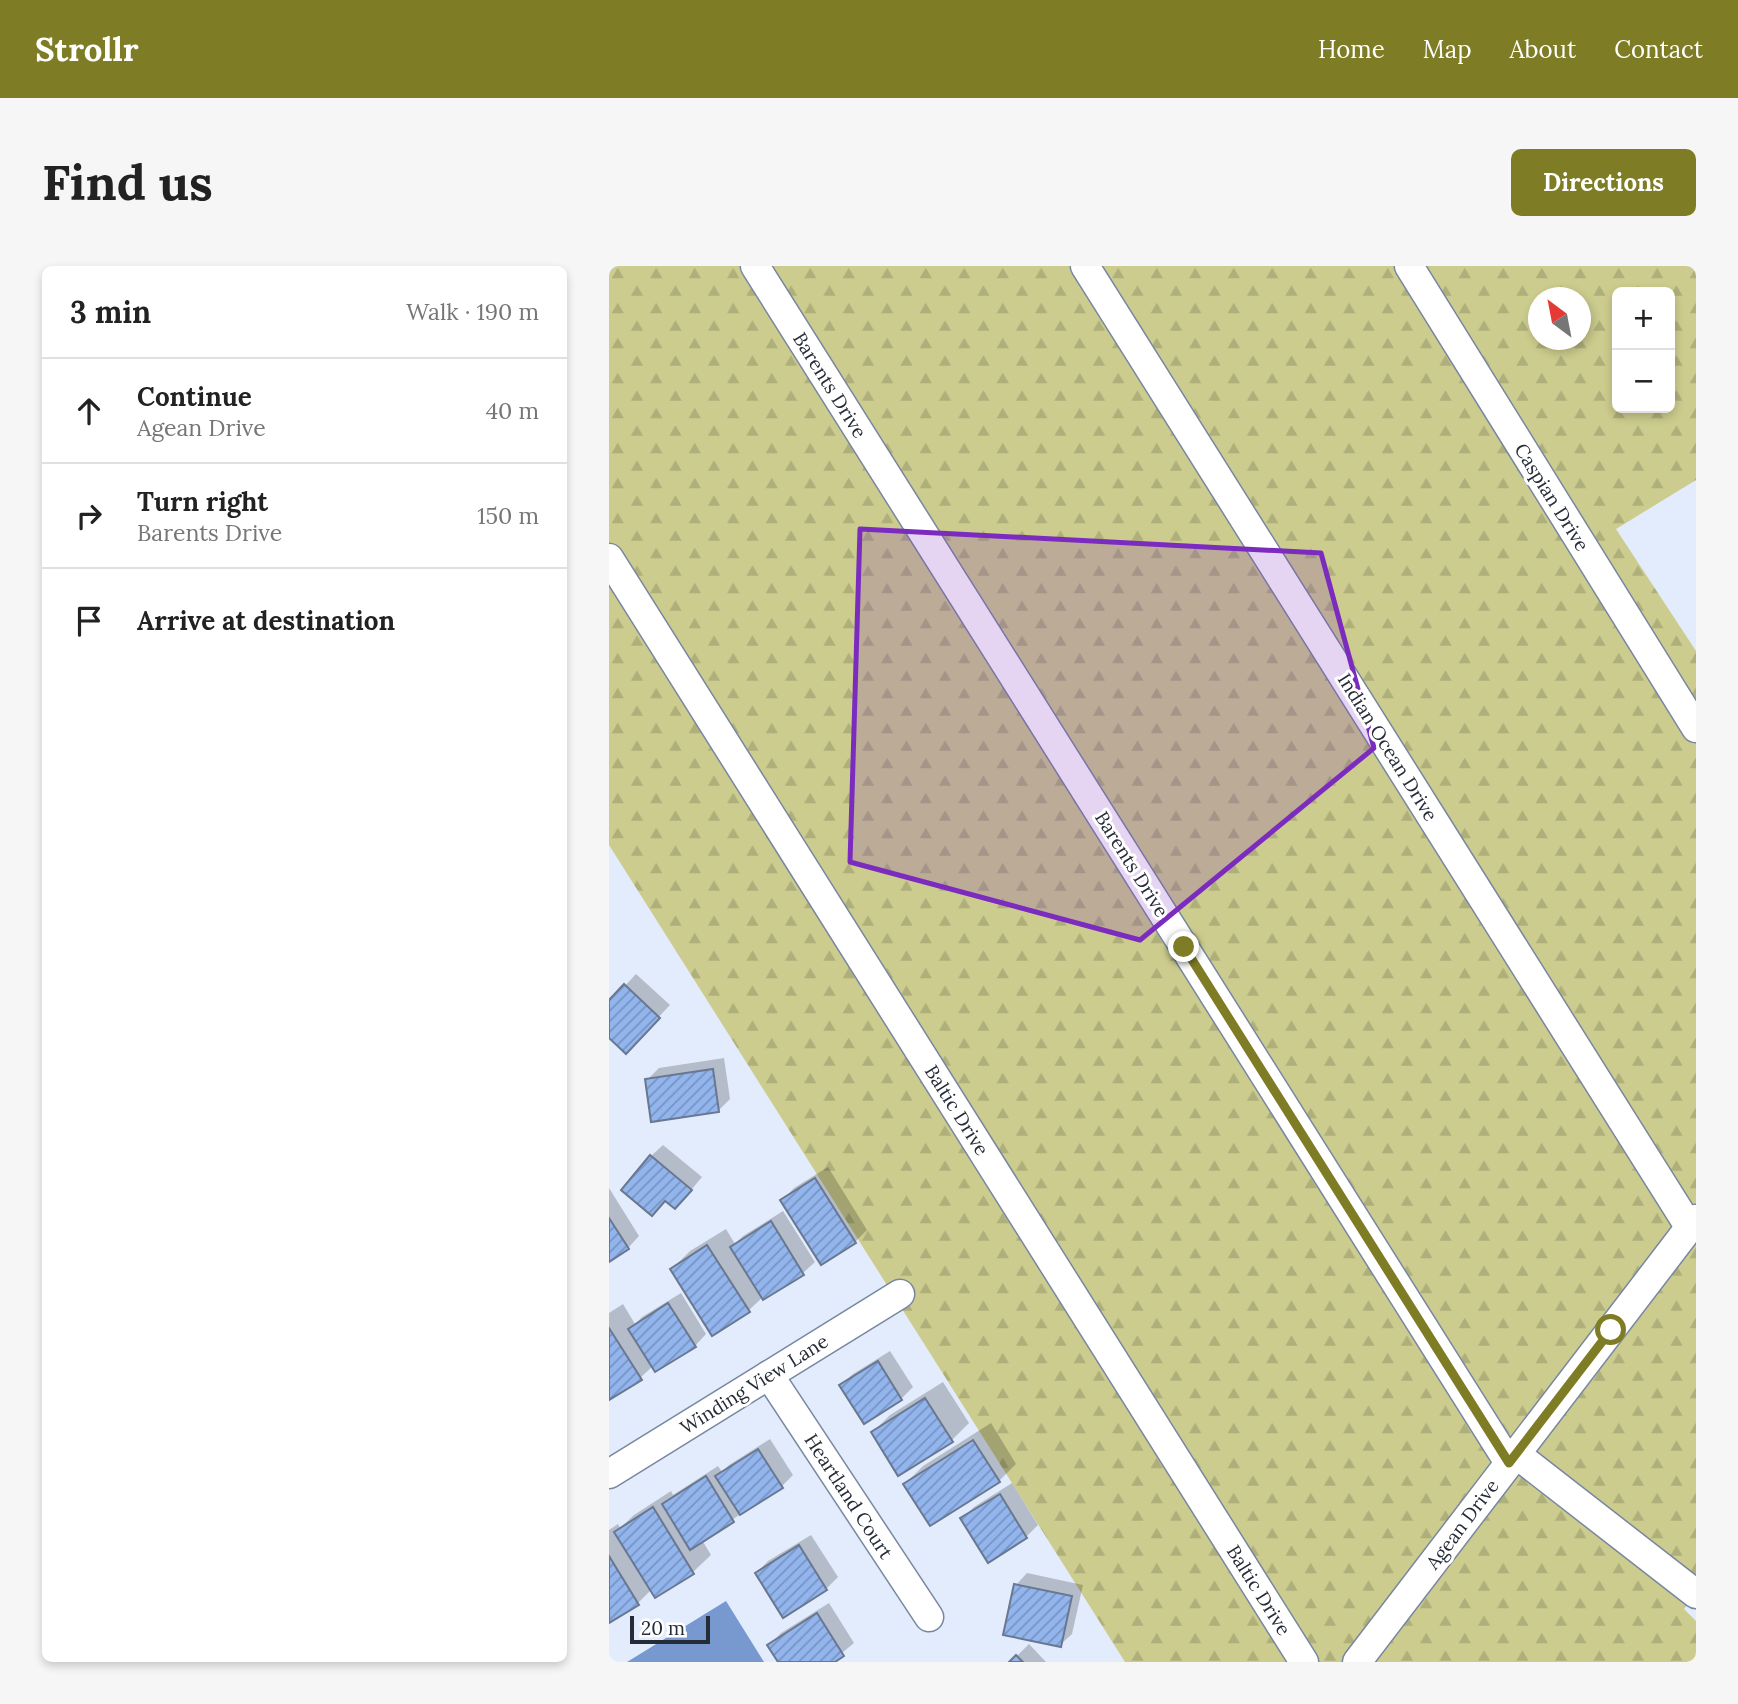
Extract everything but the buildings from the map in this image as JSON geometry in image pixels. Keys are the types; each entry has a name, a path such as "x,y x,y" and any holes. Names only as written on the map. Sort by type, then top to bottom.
{"street":[{"name":"Barents Drive","path":"755,266 1512,1458 1696,1594"},
{"name":"Indian Ocean Drive","path":"1086,266 1693,1223"},
{"name":"Caspian Drive","path":"1409,266 1696,729"},
{"name":"Baltic Drive","path":"609,558 1304,1662"},
{"name":"Agean Drive","path":"1357,1662 1693,1223"},
{"name":"Winding View Lane","path":"609,1474 900,1294"},
{"name":"Heartland Court","path":"769,1375 929,1617"}],"highlighted area":[{"path":"860,529 1321,553 1374,748 1140,940 850,862"}],"green space":[{"path":"609,266 1696,266 1696,480 1616,529 1696,651 1696,1593 1684,1609 1696,1621 1696,1662 1125,1662 609,845"}],"water":[{"path":"726,1601 764,1662 627,1662"}],"route":[{"path":"1184,947 1509,1463 1611,1330"}]}
